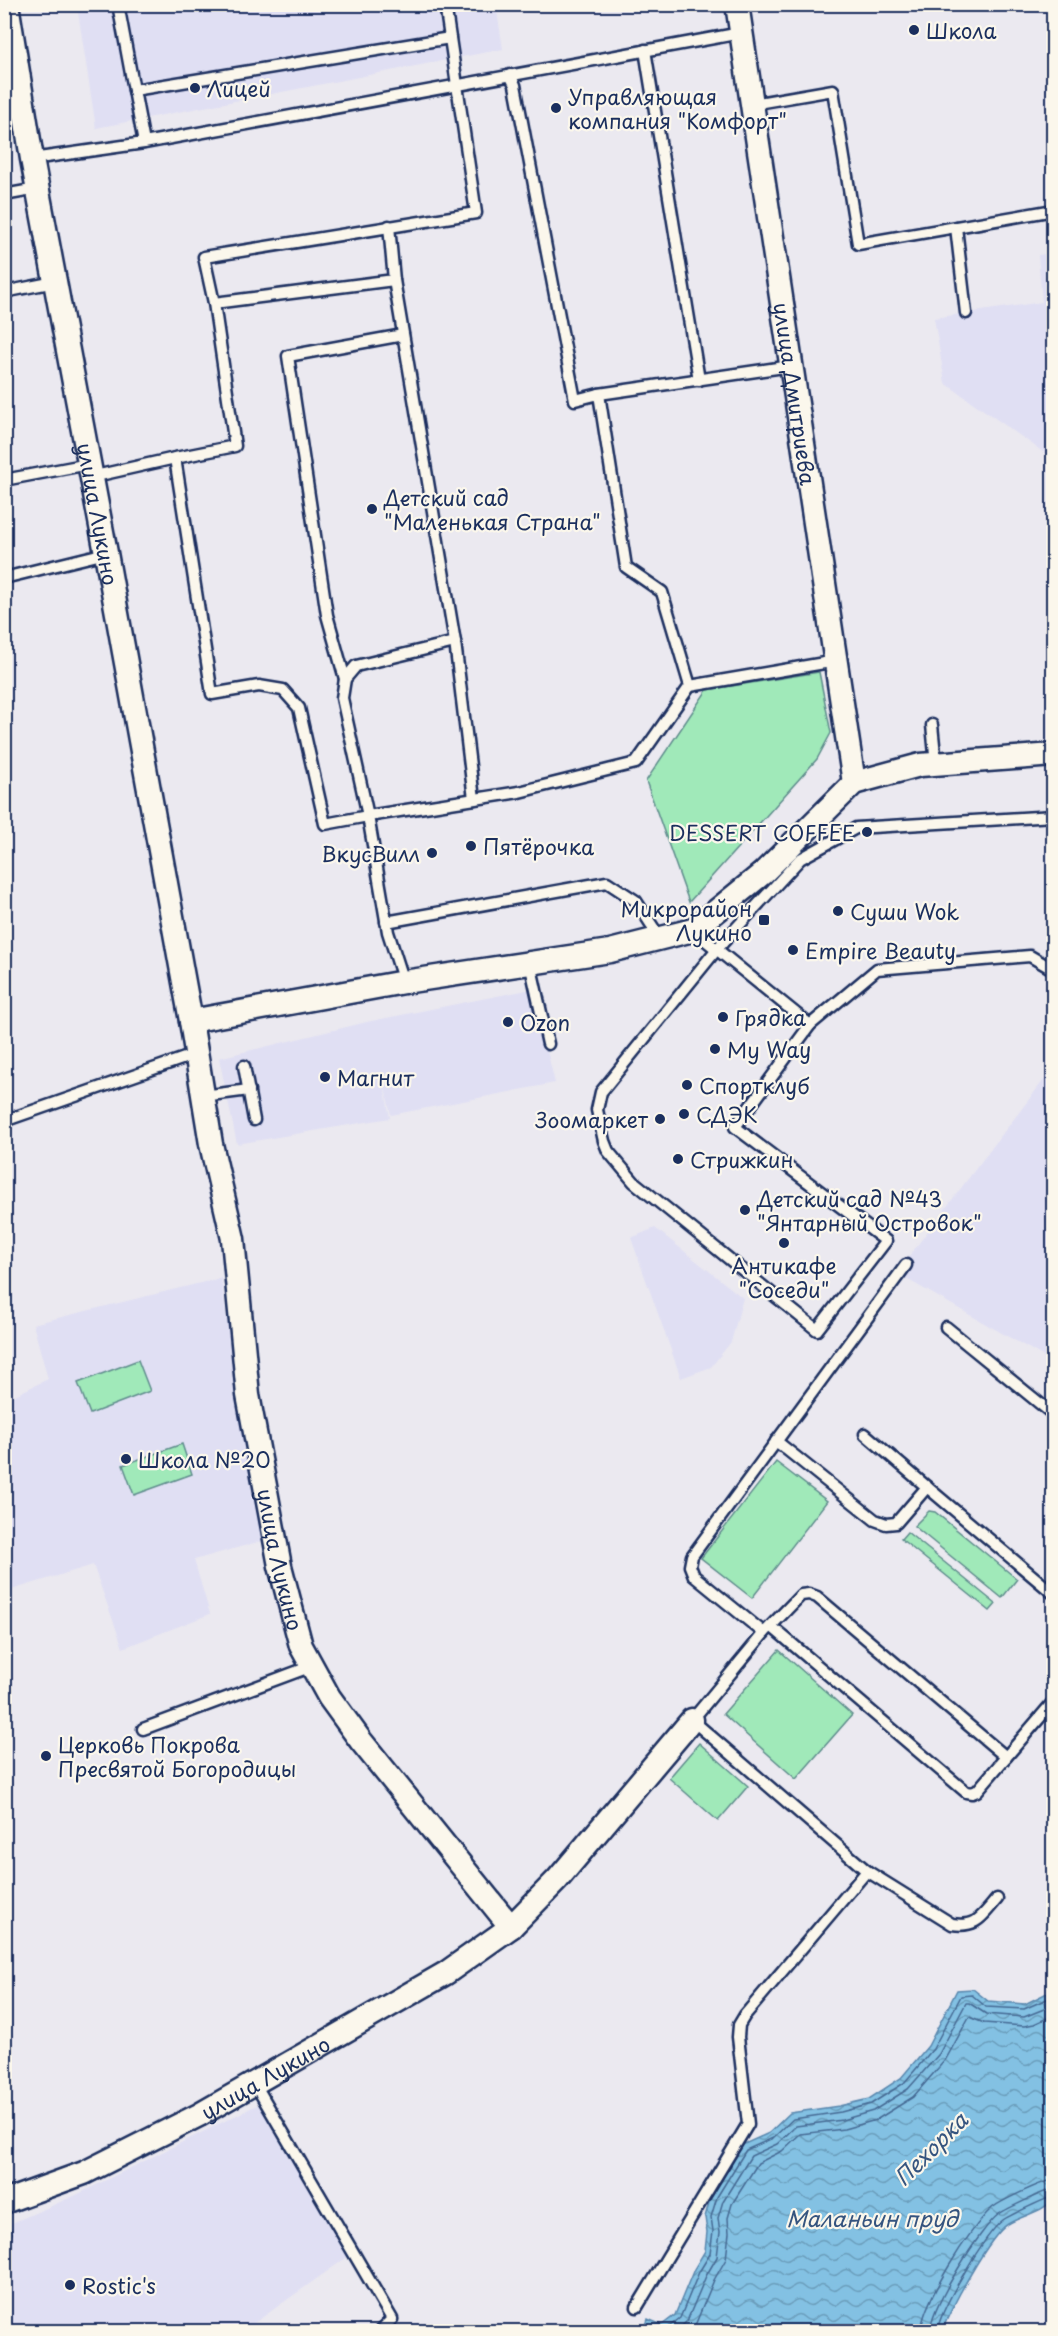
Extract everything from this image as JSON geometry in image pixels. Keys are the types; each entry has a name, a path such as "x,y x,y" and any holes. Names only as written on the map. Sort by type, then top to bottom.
{"street":[{"name":"улица Лукино","path":"7,4 37,189 106,553 191,1021 211,1144 233,1239 248,1395 280,1566 302,1646 329,1697 361,1741 512,1927"},
{"name":"улица Дмитриева","path":"737,4 854,783"},
{"path":"191,1021 404,982 610,951 693,930 763,873 854,783 920,765 1053,755"},
{"name":"улица Лукино","path":"4,2202 84,2173 200,2115 446,1973 512,1927 557,1880 692,1720"}],"lane":[{"path":"118,4 144,143"},
{"path":"4,480 175,458 235,446 214,303 204,257 476,213 445,4"},
{"path":"32,159 144,143 741,33"},
{"path":"134,90 450,38"},
{"path":"645,50 699,380"},
{"path":"510,75 515,86 575,400 599,394 791,366"},
{"path":"752,104 833,90 858,244 1053,210"},
{"path":"4,195 37,189"},
{"path":"389,226 394,280 455,642 474,799"},
{"path":"956,227 966,313"},
{"path":"214,303 394,280"},
{"path":"4,292 55,282"},
{"path":"403,335 288,356 327,615 345,679 342,698 368,816 386,922 404,982"},
{"path":"599,394 626,567 662,592 690,686"},
{"path":"175,458 212,694 260,686 283,690 299,708 325,824 519,792 636,763 690,686 836,661"},
{"path":"4,578 106,553"},
{"path":"345,679 356,666 455,642"},
{"path":"932,725 936,764"},
{"path":"1053,816 856,828 800,859 717,949 601,1092 597,1110 604,1141 608,1151 634,1182 818,1330 886,1242 735,1127 810,1025 877,969 1030,956 1053,970"},
{"path":"386,922 607,882 636,901 660,938"},
{"path":"693,930 810,1025"},
{"path":"530,963 548,1044"},
{"path":"4,1120 196,1054"},
{"path":"244,1066 254,1120"},
{"path":"203,1096 249,1090"},
{"path":"906,1265 692,1556 690,1566 694,1576 768,1630 966,1792 977,1791 1053,1701"},
{"path":"946,1327 1053,1415"},
{"path":"865,1434 1053,1594"},
{"path":"776,1441 875,1520 886,1524 896,1523 927,1487"},
{"path":"997,1899 977,1922 964,1926 952,1924 867,1871 692,1720 768,1630 801,1595 809,1594 817,1597 1006,1757"},
{"path":"143,1729 312,1666"},
{"path":"637,2307 748,2124 738,2037 739,2025 867,1871"},
{"path":"255,2084 392,2319 379,2331"}],"shaded area":[{"name":"Лицей","path":"77,5 496,5 503,49 96,128"},
{"path":"1053,253 1053,459 945,383 934,318 1042,302 1038,255"},
{"path":"532,989 555,1083 391,1115 382,1074 390,1118 237,1144 219,1058 371,1021"},
{"path":"1053,1068 1053,1362 896,1273"},
{"path":"655,1228 743,1298 731,1342 711,1367 681,1378 631,1238"},
{"name":"Школа №20","path":"221,1278 249,1473 265,1540 194,1560 210,1614 123,1648 93,1565 5,1592 5,1400 48,1379 33,1324"},
{"path":"271,2098 360,2248 243,2331 5,2332 5,2226 74,2196"}],"green space":[{"path":"819,672 831,733 817,759 689,902 646,781 707,690"},
{"path":"138,1360 150,1391 90,1414 78,1383"},
{"path":"182,1444 192,1474 134,1495 123,1465"},
{"path":"776,1462 827,1501 752,1598 701,1558"},
{"path":"929,1511 935,1512 1017,1579 1002,1598 914,1526"},
{"path":"907,1532 996,1604 990,1611 901,1539"},
{"path":"779,1650 852,1715 796,1779 723,1714"},
{"path":"699,1743 748,1786 718,1821 669,1778"}],"water":[{"name":"Маланьин пруд","path":"973,1989 988,2001 1025,2004 1053,1990 1053,2200 1043,2208 1008,2224 1000,2231 971,2274 942,2331 644,2332 648,2319 662,2325 675,2315 694,2269 705,2251 707,2232 705,2217 711,2195 742,2145 769,2133 790,2113 869,2099 901,2078 928,2046 957,1990"}],"place":[{"name":"Школа","path":"914,30"},
{"name":"Лицей","path":"195,88"},
{"name":"Управляющая компания \"Комфорт\"","path":"556,108"},
{"name":"Детский сад \"Маленькая Страна\"","path":"372,509"},
{"name":"DESSERT COFFEE","path":"867,832"},
{"name":"Пятёрочка","path":"471,846"},
{"name":"ВкусВилл","path":"432,853"},
{"name":"Суши Wok","path":"838,911"},
{"name":"Микрорайон Лукино","path":"764,920"},
{"name":"Empire Beauty","path":"793,950"},
{"name":"Грядка","path":"723,1017"},
{"name":"Ozon","path":"508,1022"},
{"name":"My Way","path":"715,1049"},
{"name":"Магнит","path":"325,1077"},
{"name":"Спортклуб","path":"687,1085"},
{"name":"СДЭК","path":"684,1114"},
{"name":"Зоомаркет","path":"660,1119"},
{"name":"Стрижкин","path":"678,1159"},
{"name":"Детский сад №43 \"Янтарный Островок\"","path":"745,1210"},
{"name":"Антикафе \"Соседи\"","path":"784,1243"},
{"name":"Школа №20","path":"126,1459"},
{"name":"Церковь Покрова Пресвятой Богородицы","path":"46,1756"},
{"name":"Rostic's","path":"70,2285"}],"water label":[{"name":"Пехорка","path":"930,2148"}]}
